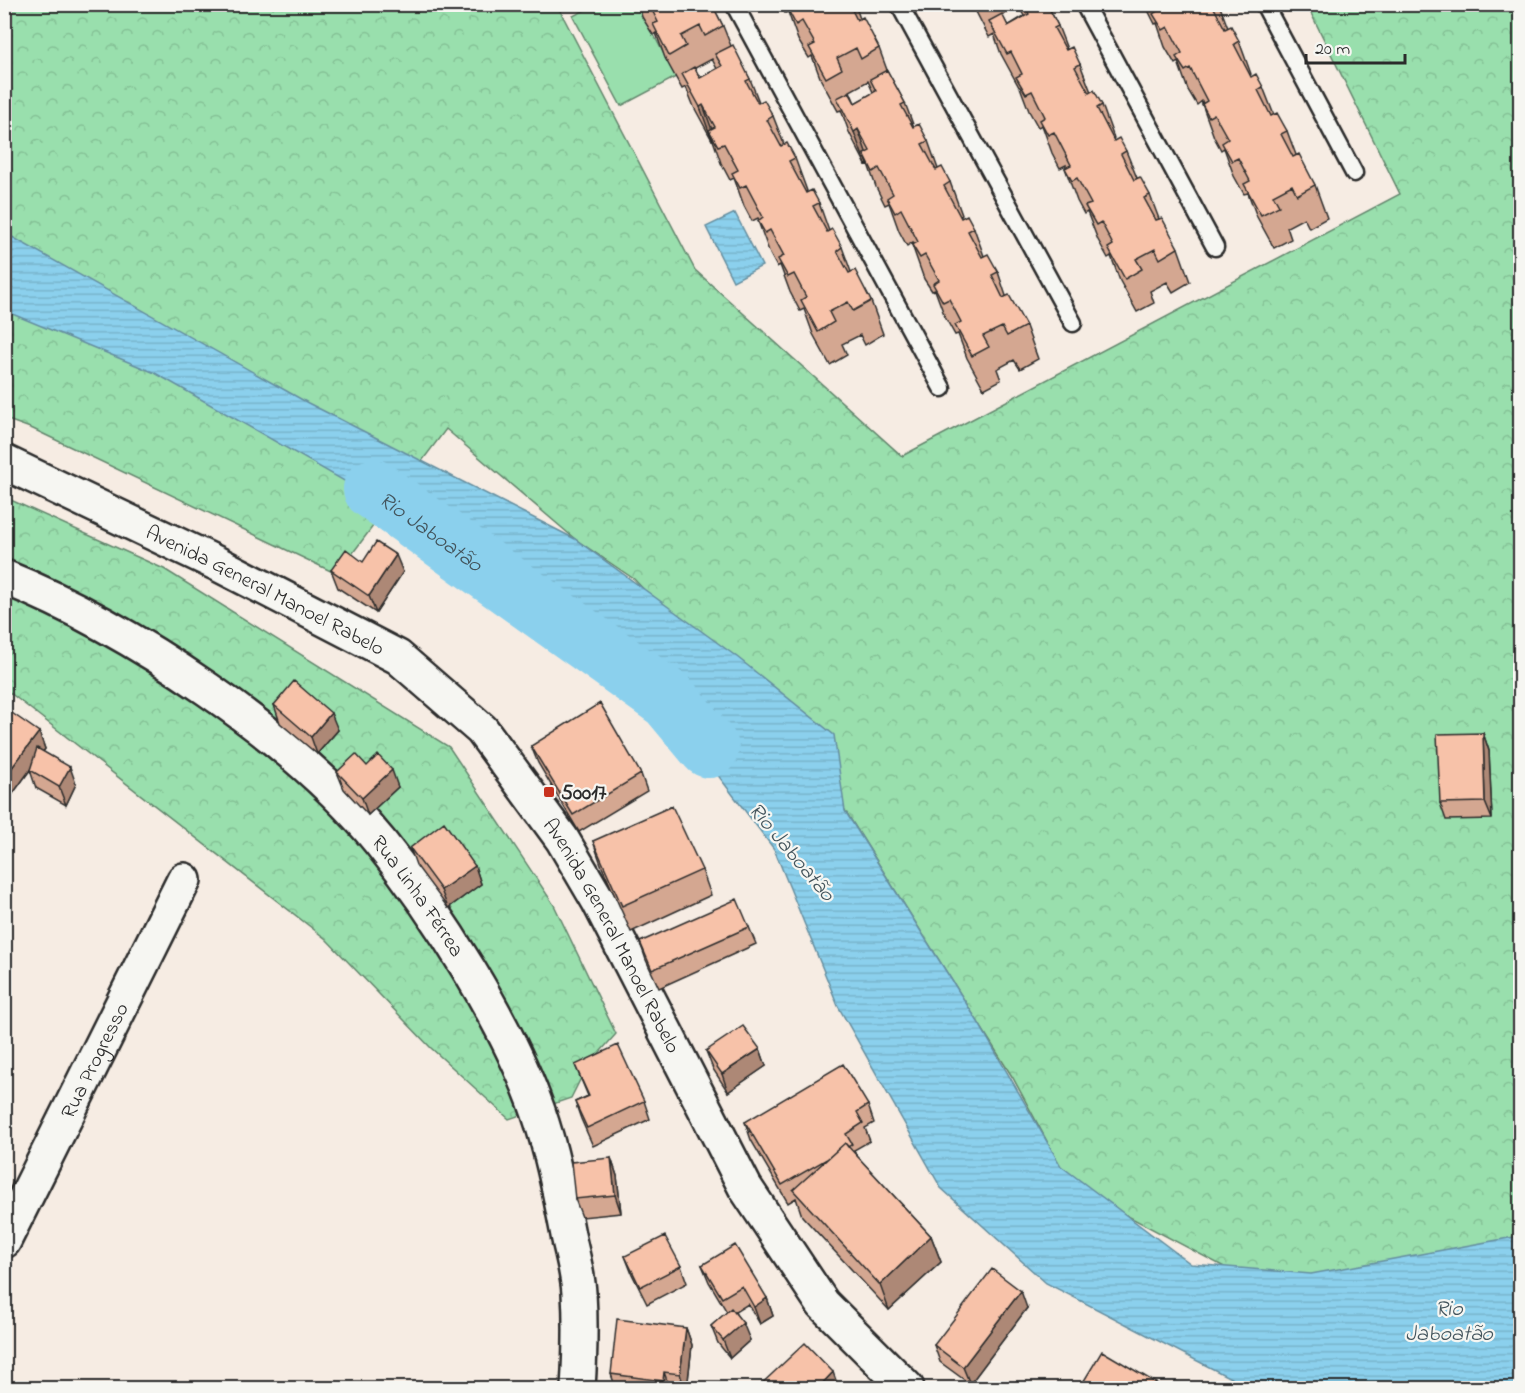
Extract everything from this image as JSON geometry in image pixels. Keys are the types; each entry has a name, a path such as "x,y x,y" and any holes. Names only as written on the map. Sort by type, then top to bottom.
{"street":[{"name":"Avenida General Manoel Rabelo","path":"4,462 218,564 398,657 482,730 562,839 598,902 745,1187 823,1304 907,1389"},
{"name":"Rua Linha Férrea","path":"4,577 51,596 104,625 182,674 253,723 333,792 379,841 428,907 508,1041 538,1111 560,1195 579,1291 578,1389"},
{"name":"Rua Progresso","path":"4,1241 184,880"}],"lane":[{"path":"734,4 942,388"},
{"path":"899,4 1073,323"},
{"path":"1084,4 1215,248"},
{"path":"1264,4 1354,173"}],"green space":[{"path":"5,5 557,5 695,270 902,456 1400,194 1307,5 1520,5 1520,1270 1302,1308 1071,1186 1013,1078 836,796 634,579 575,539 446,429 337,574 33,429 5,419"},
{"path":"595,5 638,5 676,77 621,106 573,16"},
{"path":"4,497 164,569 449,747 554,905 616,1034 586,1068 571,1098 509,1119 431,1048 326,939 5,689"}],"water":[{"path":"735,213 762,266 733,281 706,227"},
{"name":"Rio Jaboatão","path":"5,233 308,403 575,539 737,657 834,735 845,811 978,1022 1061,1166 1191,1264 1311,1274 1520,1236 1520,1388 1320,1388 1242,1384 1046,1283 941,1188 838,1006 774,849 609,632 155,373 5,311"}],"building":[{"path":"649,4 712,4 723,26 705,36 700,26 681,36 686,46 669,56 653,24 658,22"},
{"path":"790,4 849,4 857,20 863,17 879,48 861,59 856,48 837,58 842,69 826,78 809,47 815,44 802,21 796,25 786,6"},
{"path":"1024,4 1047,4 1058,26 1054,28 1066,50 1072,47 1080,64 1075,67 1089,93 1094,90 1102,105 1097,108 1114,141 1119,138 1126,151 1121,154 1134,180 1140,177 1150,195 1144,198 1156,220 1162,218 1178,248 1160,259 1155,249 1136,259 1142,269 1125,279 1108,248 1113,245 1101,222 1096,225 1085,206 1091,204 1077,178 1072,181 1065,168 1071,165 1054,132 1048,135 1040,120 1045,117 1032,91 1026,94 1016,77 1022,74 1011,52 1007,54 989,21 1002,14 1008,26 1029,14"},
{"path":"1156,4 1212,4 1225,29 1231,26 1239,41 1234,44 1251,77 1256,74 1263,87 1258,90 1271,116 1277,113 1287,131 1281,134 1293,157 1299,154 1315,185 1297,195 1292,185 1273,195 1279,206 1261,215 1244,184 1250,181 1238,158 1232,161 1222,143 1228,139 1214,114 1209,117 1202,104 1207,101 1190,68 1185,71 1176,57 1182,53 1168,27 1163,30 1153,14 1159,10"},
{"path":"733,45 750,79 746,81 758,103 764,100 773,116 767,120 781,146 787,143 795,158 789,161 806,193 812,190 819,203 813,206 827,232 832,229 842,247 837,251 849,273 855,270 871,301 853,311 848,302 829,312 834,322 818,332 801,300 806,297 794,274 788,277 778,259 784,256 770,230 765,233 758,221 763,217 746,185 740,188 732,173 738,170 724,144 718,146 709,130 715,127 703,105 700,107 682,74 694,67 700,78 722,66 715,54"},
{"path":"887,70 905,103 901,105 913,127 919,124 928,141 922,144 936,170 942,167 950,182 944,186 961,218 967,215 974,228 968,231 982,257 988,254 998,272 992,275 1003,298 1009,295 1026,326 1007,336 1002,327 983,336 989,347 972,356 955,325 961,322 949,299 943,302 933,284 939,280 925,255 920,258 912,245 918,242 901,209 895,213 887,198 893,194 879,168 873,172 864,154 870,151 858,129 854,132 837,98 849,92 855,103 876,91 870,79"},
{"path":"376,542 396,555 369,596 331,570 346,549 363,562"},
{"path":"294,681 331,713 311,737 274,705"},
{"path":"600,703 641,774 573,815 531,746"},
{"path":"9,711 39,732 4,778 4,719"},
{"path":"1483,733 1485,802 1440,803 1437,734"},
{"path":"37,748 70,767 59,787 30,770"},
{"path":"356,754 367,766 378,755 392,770 362,798 337,772"},
{"path":"672,806 702,870 622,906 593,841"},
{"path":"444,822 475,866 441,890 410,848"},
{"path":"737,899 749,927 652,970 640,942"},
{"path":"743,1026 760,1049 722,1074 706,1051"},
{"path":"618,1045 644,1101 587,1128 575,1102 589,1096 575,1065"},
{"path":"843,1064 868,1105 857,1112 863,1123 846,1134 852,1144 848,1147 845,1143 827,1159 782,1185 745,1122"},
{"path":"845,1143 931,1236 880,1285 793,1190"},
{"path":"611,1158 615,1195 575,1199 571,1162"},
{"path":"665,1236 681,1266 640,1287 625,1256"},
{"path":"735,1245 767,1298 754,1307 742,1286 722,1298 702,1265"},
{"path":"992,1269 1021,1291 963,1367 934,1345"},
{"path":"731,1308 743,1323 723,1340 711,1326"},
{"path":"617,1319 686,1328 680,1374 664,1372 663,1381 611,1374"},
{"path":"805,1343 833,1372 817,1389 756,1389"},
{"path":"1102,1351 1163,1387 1162,1389 1079,1389"}],"waterway":[{"name":"Rio Jaboatão","path":"373,489 669,700 709,748"}],"place":[{"name":"50017","path":"549,792"}]}
